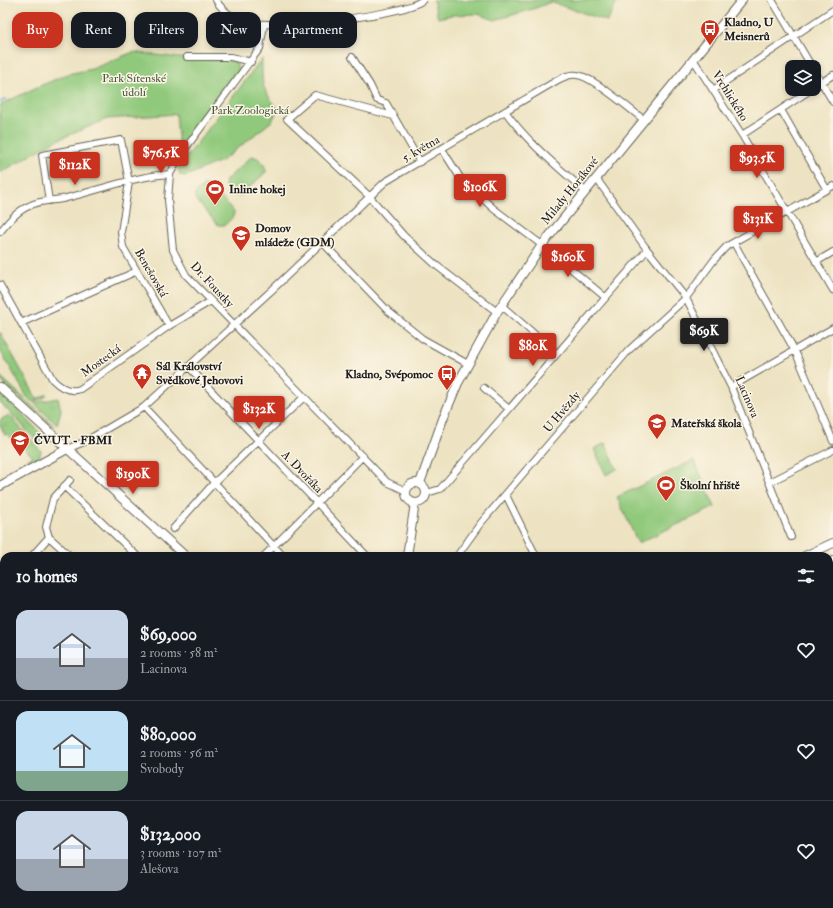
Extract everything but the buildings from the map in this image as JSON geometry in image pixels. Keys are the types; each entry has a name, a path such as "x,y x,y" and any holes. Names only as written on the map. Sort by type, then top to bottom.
{"main road":[{"name":"Milady Horákové","path":"420,483 444,416 468,364 499,309 542,245 742,0"},
{"path":"0,387 181,552"},
{"path":"0,486 67,449"},
{"path":"412,483 420,483 425,486 427,493 424,499 415,503 409,500 406,491 412,483"},
{"path":"408,552 415,503"},
{"path":"814,552 833,543"}],"street":[{"path":"216,0 224,11 232,16 244,21 264,25 346,19 407,8 423,0"},
{"path":"772,0 808,60"},
{"path":"712,90 833,10"},
{"name":"Dr. Foustky","path":"264,25 260,48 182,153 170,174 168,200 173,250 186,275 234,325 364,456 387,482 406,491"},
{"path":"187,57 232,57 251,62"},
{"path":"352,57 370,85 377,100 386,103 392,116 420,162"},
{"name":"Vrchlického","path":"693,59 742,135 833,290"},
{"name":"5. května","path":"67,449 84,442 144,407 189,367 369,196 386,182 556,81 566,76 575,74 590,81 644,120"},
{"path":"833,75 822,82 833,102"},
{"path":"392,116 314,96 287,120 369,196 404,236 437,266 499,309 556,353"},
{"path":"742,135 802,96"},
{"path":"781,110 830,188"},
{"path":"505,111 517,128 544,156 586,191"},
{"name":"Benešovská","path":"49,201 42,155 121,140 129,182 121,232 123,247 169,326"},
{"path":"442,150 461,179 494,209 542,245 605,297"},
{"path":"0,232 3,225 28,206 129,182 170,174"},
{"name":"Lacinova","path":"596,178 646,248 686,298 731,387 770,482 790,537"},
{"name":"U Hvězdy","path":"460,552 480,524 629,350 686,298 714,260 727,246 830,188"},
{"path":"322,242 388,311 423,339 468,364"},
{"path":"734,243 795,351 833,441"},
{"path":"427,493 440,489 556,353 646,251 646,248"},
{"path":"816,262 833,252"},
{"path":"21,323 137,271"},
{"name":"Mostecká","path":"0,285 53,380 65,389 76,391 169,326 211,301"},
{"path":"731,387 833,328"},
{"name":"A. Dvořáka","path":"189,367 363,552"},
{"path":"484,388 508,409"},
{"path":"173,529 213,484 304,397"},
{"path":"144,407 213,484 279,552"},
{"path":"770,482 833,450"},
{"path":"268,552 364,456"},
{"path":"66,552 49,537 46,527 47,517 53,499 70,480"},
{"path":"64,486 133,552"},
{"path":"506,495 534,552"},
{"path":"36,552 49,537"}],"green space":[{"path":"433,0 618,0 607,21 551,2 495,20 478,14 452,15 438,18"},
{"name":"Park Sítenské údolí","path":"133,52 189,59 235,61 239,71 201,123 179,149 176,114 107,119 53,142 0,173 0,106 2,104 68,74 92,69"},
{"name":"Park Zoologická","path":"262,59 262,75 265,91 278,109 272,121 223,160 186,176 180,175 178,168"},
{"name":"Inline hokej","path":"252,156 262,162 266,172 241,195 235,196 225,186 226,180"},
{"name":"Inline hokej","path":"204,185 211,186 234,212 233,217 225,225 218,225 195,199 195,194"},
{"path":"0,332 37,399 47,394 44,398 32,402 27,397 0,350"},
{"path":"0,376 54,426 55,429 0,380"},
{"path":"0,394 29,421 46,440 44,442 38,442 0,402"},
{"path":"58,398 61,410 57,425 34,403"},
{"path":"9,415 41,451 40,457 27,465 24,462 33,456 7,434 5,435 0,425 0,420"},
{"path":"605,443 617,469 606,475 594,449"},
{"name":"Školní hřiště","path":"694,460 715,507 638,543 617,497"}],"waterway":[{"path":"0,102 6,99"}],"place":[{"name":"Kladno, U Meisnerů","path":"710,46"},
{"name":"Inline hokej","path":"215,206"},
{"name":"Domov mládeže (GDM)","path":"241,252"},
{"name":"Sál Království Svědkové Jehovovi","path":"142,390"},
{"name":"Kladno, Svépomoc","path":"447,391"},
{"name":"Mateřská škola","path":"657,440"},
{"name":"ČVUT - FBMI","path":"20,457"},
{"name":"Školní hřiště","path":"666,502"}]}
